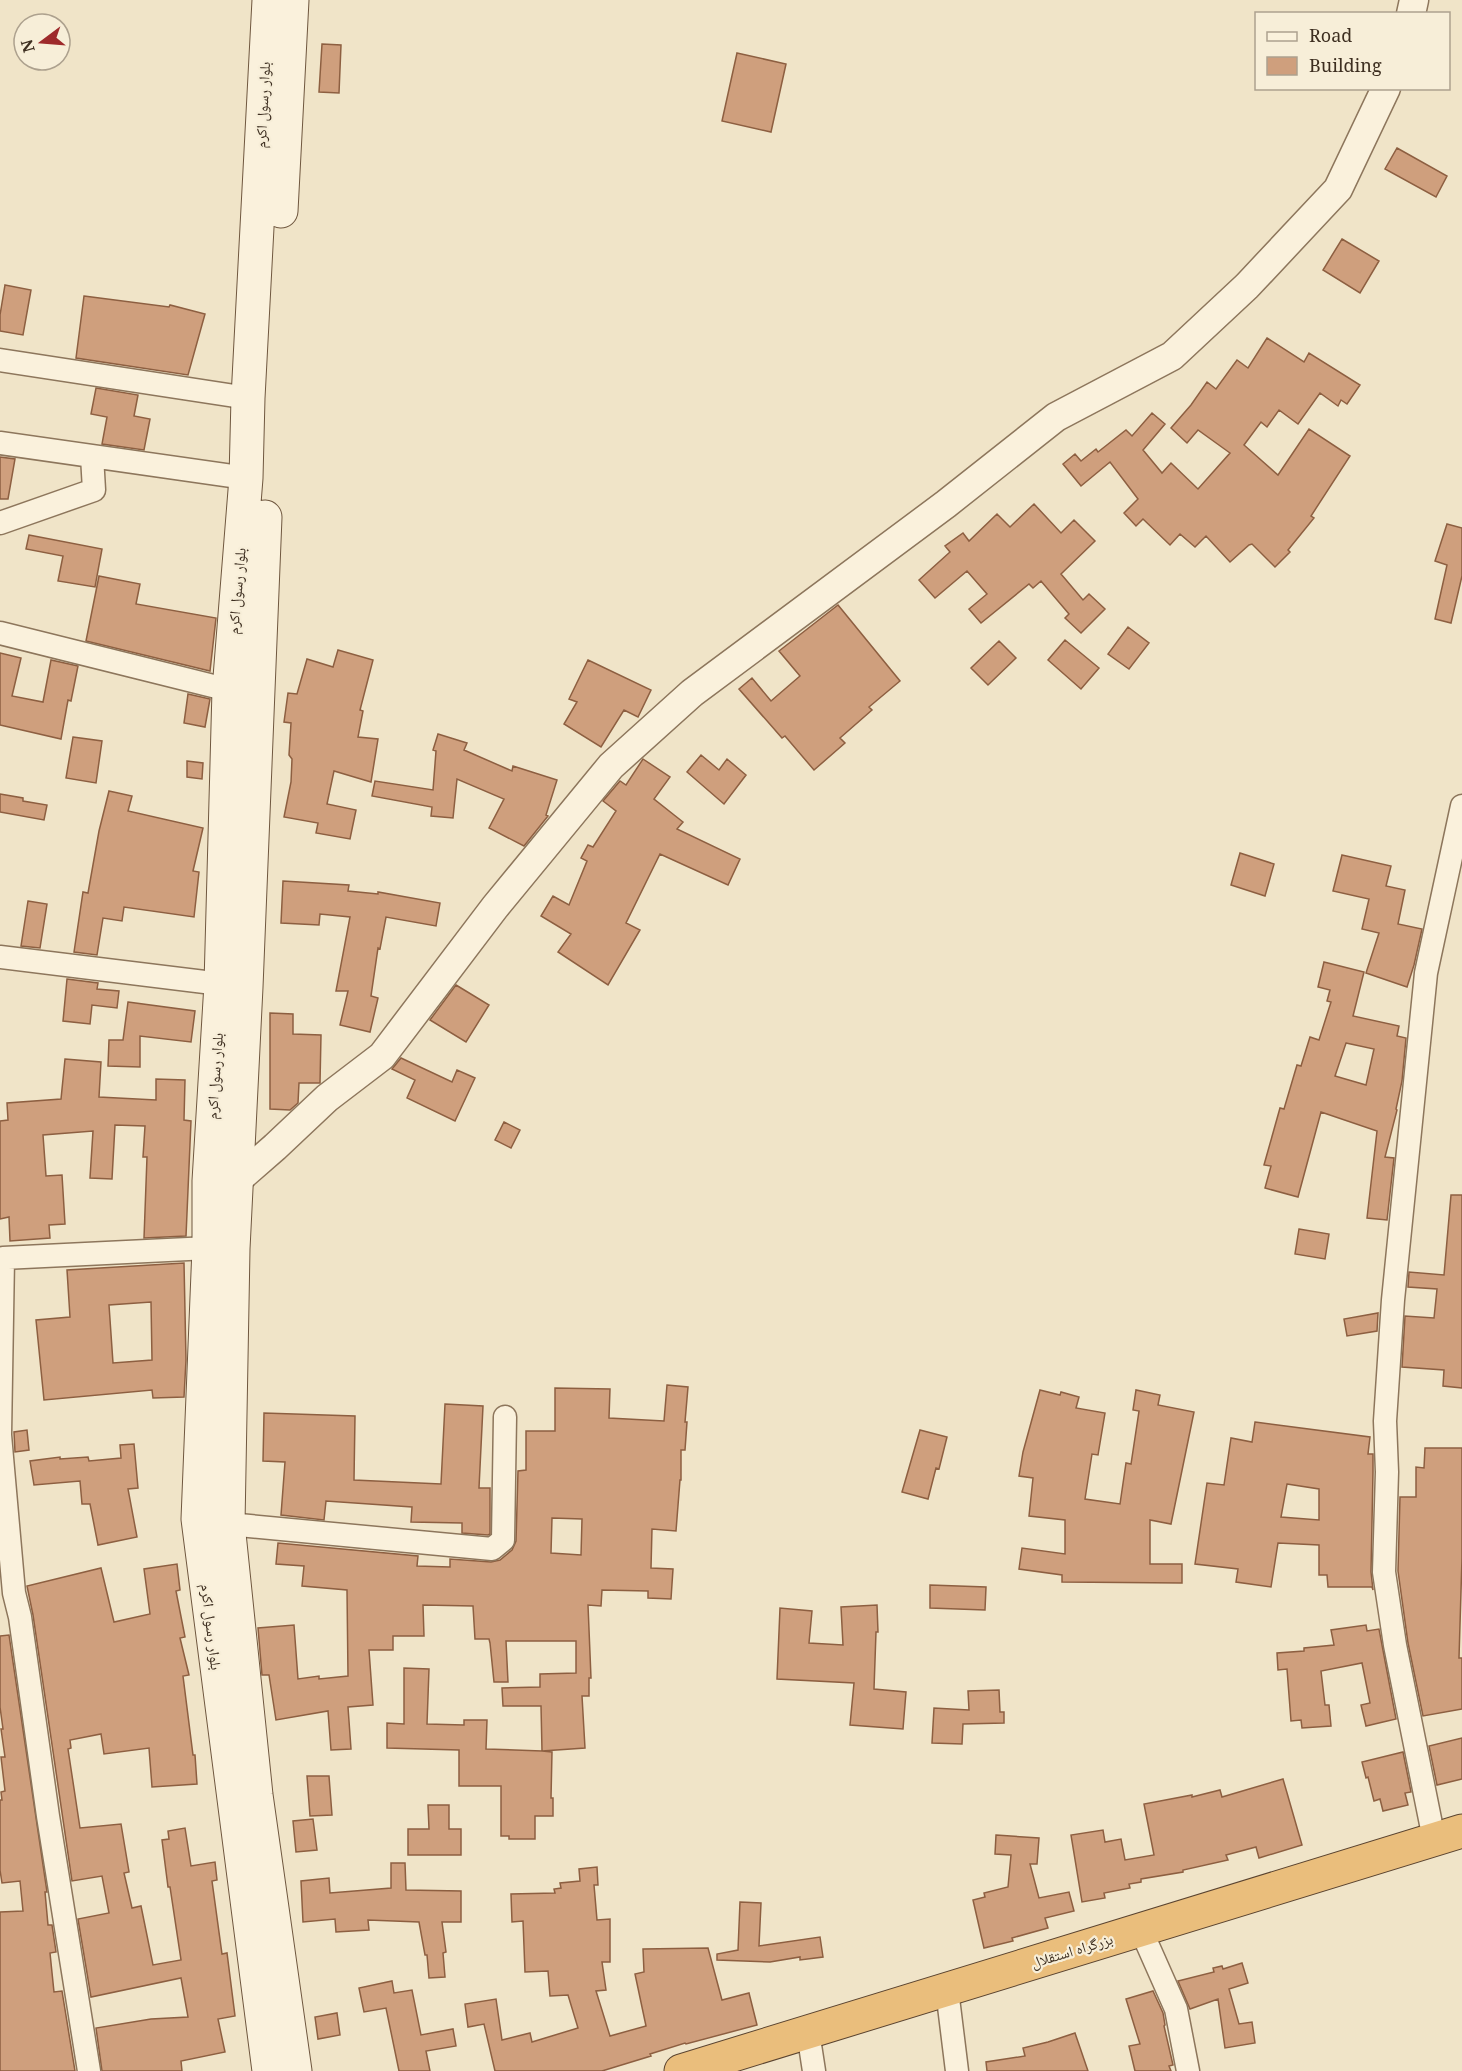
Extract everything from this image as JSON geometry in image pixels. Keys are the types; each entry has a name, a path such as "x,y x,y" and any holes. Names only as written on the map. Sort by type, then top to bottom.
{"highway":[{"name":"بزرگراه استقلال","path":"681,2071 1448,1835"}],"main road":[{"name":"بلوار رسول اکرم","path":"269,0 248,398 246,478 229,690 221,984 222,1181 232,1261 228,1524 256,1795 295,2071"},
{"name":"بلوار رسول اکرم","path":"269,2071 198,1519 209,1248 222,1181 264,529 292,0"}],"street":[{"path":"222,1181 275,1147 327,1098 381,1056 495,907 611,766 692,693 946,504 1056,417 1172,356 1247,286 1338,189 1385,90"},
{"path":"0,360 248,398"},
{"path":"0,443 246,478"},
{"path":"0,523 94,490 92,456"},
{"path":"0,633 229,690"},
{"path":"1448,1835 1395,1644 1384,1572 1387,1472 1385,1420 1393,1300 1426,974 1462,807"},
{"path":"0,957 221,984"},
{"path":"90,2071 48,1816 10,1618 14,1593 0,1435 3,1258 209,1248"},
{"path":"228,1524 492,1549 503,1540 505,1417"},
{"path":"1141,1930 1176,2009 1188,2071"},
{"path":"946,1990 957,2071"},
{"path":"808,2032 814,2071"}],"building":[{"path":"322,44 341,45 339,93 319,92"},
{"path":"737,53 786,64 771,132 722,121"},
{"path":"1397,148 1447,176 1436,197 1385,169"},
{"path":"1342,239 1379,261 1360,293 1323,270"},
{"path":"5,285 31,290 23,335 0,331"},
{"path":"84,296 169,307 170,305 205,314 188,375 76,358"},
{"path":"1267,338 1304,362 1309,353 1360,385 1347,404 1341,400 1338,406 1320,393 1298,424 1279,410 1267,427 1261,422 1244,445 1278,475 1309,429 1350,456 1311,516 1314,518 1288,550 1290,552 1275,567 1252,544 1230,562 1206,536 1195,547 1180,534 1170,545 1143,519 1136,526 1124,513 1138,499 1110,462 1081,486 1063,464 1075,454 1081,461 1096,449 1098,452 1126,430 1132,436 1152,413 1165,424 1143,450 1162,473 1171,463 1198,489 1230,453 1198,430 1187,443 1171,428 1207,382 1216,389 1237,360 1248,368"},
{"path":"96,388 138,395 134,416 150,419 144,450 102,444 107,417 91,414"},
{"path":"0,457 15,459 8,499 0,499"},
{"path":"1034,504 1061,533 1074,520 1095,541 1061,574 1083,600 1089,594 1105,609 1081,633 1065,618 1069,614 1041,581 1033,588 1029,584 981,623 969,609 987,594 967,571 935,598 919,580 950,552 945,546 963,533 969,541 997,514 1010,527"},
{"path":"1447,524 1462,528 1462,576 1451,623 1435,619 1447,565 1435,561"},
{"path":"29,535 102,549 95,587 58,581 63,556 26,549"},
{"path":"99,576 140,584 136,604 216,618 210,671 86,641"},
{"path":"838,605 900,681 869,707 872,710 840,738 845,743 814,770 785,736 782,738 739,689 752,678 771,701 800,676 779,651"},
{"path":"1128,627 1149,643 1129,669 1108,654"},
{"path":"1065,640 1099,668 1081,689 1048,660"},
{"path":"999,641 1016,658 988,685 971,668"},
{"path":"338,650 373,660 360,710 363,711 358,737 378,739 371,782 334,771 327,804 356,810 350,839 316,833 318,823 284,817 291,782 292,759 289,755 291,723 284,722 288,693 297,694 307,659 333,667"},
{"path":"0,653 21,658 12,696 43,702 51,660 78,666 71,701 68,700 61,739 0,725"},
{"path":"588,660 651,690 638,717 624,710 601,747 564,724 577,702 569,699"},
{"path":"188,694 210,699 205,727 184,723"},
{"path":"438,734 467,743 464,750 512,771 513,766 557,780 546,815 548,816 524,846 489,828 504,799 457,779 453,818 431,816 432,807 372,796 375,781 433,790 436,751 433,750"},
{"path":"73,737 102,741 96,783 66,778"},
{"path":"701,755 719,770 727,759 746,775 724,804 687,772"},
{"path":"643,759 670,777 654,799 683,822 677,829 740,859 728,885 660,854 626,923 640,930 608,985 558,952 571,934 541,916 553,896 569,905 587,861 581,858 588,845 593,847 616,811 603,801 620,781 626,785"},
{"path":"187,761 203,763 202,779 187,777"},
{"path":"109,791 132,796 128,811 203,828 193,871 199,872 194,917 124,907 122,921 103,918 97,955 74,952 83,892 88,893"},
{"path":"0,794 47,805 44,820 0,812"},
{"path":"1240,853 1274,864 1265,896 1231,885"},
{"path":"1342,855 1391,866 1386,886 1405,890 1398,924 1422,929 1407,987 1366,973 1379,933 1362,929 1369,899 1333,891"},
{"path":"283,881 349,885 348,891 378,894 378,892 440,903 436,926 386,917 380,949 378,948 371,996 378,998 370,1032 340,1025 348,991 336,991 350,917 320,914 319,925 281,923"},
{"path":"28,901 47,904 40,948 21,946"},
{"path":"1324,962 1364,972 1353,1016 1399,1026 1397,1036 1406,1038 1397,1110 1385,1157 1394,1158 1387,1220 1367,1218 1377,1131 1321,1112 1298,1197 1265,1188 1271,1166 1264,1165 1280,1108 1284,1109 1297,1065 1301,1066 1310,1037 1319,1040 1331,1002 1327,1001 1330,990 1318,987","holes":["1346,1043 1374,1049 1366,1085 1335,1076"]},
{"path":"67,979 98,983 97,989 119,991 117,1008 92,1005 90,1024 63,1021"},
{"path":"456,985 489,1005 466,1042 430,1020"},
{"path":"128,1002 195,1011 191,1042 140,1036 140,1067 108,1066 109,1040 123,1040"},
{"path":"270,1013 293,1014 293,1034 321,1035 320,1083 299,1083 298,1103 290,1110 270,1109"},
{"path":"401,1058 452,1082 457,1070 475,1078 455,1121 407,1098 415,1080 392,1069"},
{"path":"65,1059 101,1062 99,1097 156,1100 156,1079 185,1080 184,1120 191,1121 186,1236 144,1238 147,1157 143,1157 145,1126 115,1125 112,1179 90,1178 93,1131 43,1135 46,1176 62,1175 65,1224 49,1225 50,1238 10,1241 9,1217 0,1219 0,1121 8,1120 7,1103 61,1099"},
{"path":"504,1122 520,1130 511,1148 495,1140"},
{"path":"1451,1195 1462,1195 1462,1388 1443,1386 1444,1370 1402,1367 1405,1316 1434,1318 1437,1289 1408,1287 1409,1272 1444,1275"},
{"path":"1299,1229 1329,1234 1325,1259 1295,1254"},
{"path":"184,1263 186,1360 184,1397 153,1398 152,1390 44,1400 36,1320 70,1317 67,1270","holes":["151,1302 152,1360 113,1363 109,1305"]},
{"path":"1378,1313 1377,1331 1347,1336 1344,1319"},
{"path":"667,1385 688,1387 685,1450 681,1450 681,1480 676,1531 652,1529 651,1568 673,1569 671,1599 648,1598 648,1591 602,1590 601,1606 588,1605 591,1678 589,1678 589,1696 582,1696 585,1748 542,1751 541,1706 503,1706 502,1688 540,1687 540,1674 576,1673 576,1641 506,1641 508,1682 494,1682 489,1639 475,1639 473,1606 423,1605 424,1636 393,1636 393,1650 369,1650 373,1705 348,1707 351,1749 331,1750 328,1711 276,1720 269,1675 262,1675 258,1628 294,1625 298,1679 348,1676 347,1590 302,1586 304,1566 276,1564 278,1543 418,1556 417,1566 450,1567 450,1559 491,1562 500,1560 512,1550 516,1541 518,1471 526,1470 526,1431 555,1431 555,1388 610,1389 609,1418 664,1421","holes":["552,1518 582,1519 581,1555 551,1553"]},
{"path":"1040,1390 1079,1397 1076,1408 1105,1413 1098,1455 1092,1454 1085,1499 1120,1504 1126,1463 1131,1464 1139,1411 1133,1410 1136,1390 1160,1395 1158,1405 1194,1412 1171,1524 1150,1520 1150,1564 1182,1564 1182,1583 1062,1582 1062,1575 1019,1569 1022,1548 1065,1554 1065,1520 1029,1516 1033,1478 1019,1476 1023,1452"},
{"path":"445,1404 483,1406 479,1488 490,1488 490,1534 462,1533 462,1523 411,1522 412,1507 326,1501 324,1520 281,1515 285,1462 263,1461 264,1413 355,1416 354,1480 441,1484"},
{"path":"1255,1422 1370,1437 1368,1454 1373,1454 1371,1572 1373,1590 1372,1587 1328,1587 1327,1575 1319,1575 1319,1545 1278,1543 1271,1587 1236,1582 1238,1569 1195,1564 1207,1483 1224,1485 1231,1438 1252,1442","holes":["1287,1484 1319,1489 1319,1520 1281,1517"]},
{"path":"27,1430 29,1450 15,1452 14,1432"},
{"path":"920,1430 947,1437 928,1499 902,1492"},
{"path":"134,1444 138,1488 128,1489 137,1537 98,1545 90,1504 82,1504 80,1481 34,1485 30,1461 60,1457 60,1459 88,1457 89,1461 121,1458 120,1445"},
{"path":"1425,1448 1462,1448 1459,1658 1462,1658 1462,1709 1423,1716 1408,1643 1398,1571 1400,1497 1416,1497 1416,1467 1424,1468"},
{"path":"177,1564 180,1590 176,1591 185,1637 180,1638 189,1675 183,1676 197,1784 152,1787 149,1748 104,1754 101,1734 70,1740 71,1748 68,1749 80,1828 121,1824 129,1872 124,1873 132,1908 141,1906 153,1965 181,1960 162,1840 169,1839 168,1831 185,1828 191,1866 215,1862 217,1880 212,1881 222,1954 227,1953 235,2016 218,2019 225,2052 181,2061 182,2071 102,2071 96,2028 151,2019 188,2017 181,1978 91,1997 78,1919 109,1913 102,1876 72,1881 27,1586 101,1568 114,1622 150,1614 144,1569"},
{"path":"930,1585 986,1587 985,1610 930,1608"},
{"path":"877,1605 878,1632 876,1632 874,1689 906,1692 903,1729 850,1725 854,1683 777,1679 780,1608 812,1611 809,1643 843,1645 841,1607"},
{"path":"1366,1625 1367,1631 1379,1629 1396,1719 1366,1726 1361,1705 1370,1703 1362,1663 1321,1671 1325,1705 1329,1705 1331,1726 1302,1728 1301,1720 1291,1721 1287,1669 1278,1670 1277,1653 1334,1645 1331,1630"},
{"path":"9,1635 47,1892 45,1892 48,1925 52,1925 56,1952 50,1953 54,1992 62,1991 75,2071 0,2071 0,1912 23,1911 20,1881 2,1883 0,1870 0,1800 2,1800 1,1792 5,1791 1,1757 5,1757 0,1707 0,1636"},
{"path":"404,1668 429,1669 427,1724 464,1725 464,1720 487,1720 486,1749 552,1752 553,1816 535,1816 535,1839 509,1839 509,1836 501,1836 501,1786 459,1786 459,1750 387,1748 387,1723 404,1724"},
{"path":"999,1690 1000,1712 1004,1712 1004,1723 963,1724 962,1744 932,1743 934,1708 969,1710 968,1691"},
{"path":"1462,1738 1462,1779 1437,1785 1429,1746"},
{"path":"1403,1752 1411,1792 1405,1793 1408,1805 1383,1811 1380,1799 1374,1801 1362,1762"},
{"path":"307,1776 329,1776 332,1815 310,1816"},
{"path":"1283,1779 1302,1845 1259,1858 1256,1847 1226,1855 1228,1860 1183,1870 1183,1872 1141,1879 1141,1882 1129,1884 1130,1888 1104,1893 1105,1898 1082,1902 1071,1835 1103,1830 1105,1842 1121,1839 1125,1860 1154,1855 1144,1804 1192,1795 1192,1797 1220,1790 1222,1797"},
{"path":"428,1805 449,1805 449,1829 461,1829 461,1855 408,1855 408,1829 429,1829"},
{"path":"313,1819 317,1850 296,1852 293,1821"},
{"path":"996,1835 1039,1838 1037,1864 1030,1864 1039,1898 1069,1892 1074,1911 1045,1918 1048,1928 1012,1938 1013,1941 984,1948 973,1900 985,1897 984,1893 1008,1887 1011,1855 995,1854"},
{"path":"391,1863 405,1863 406,1890 461,1891 461,1922 442,1922 446,1952 443,1953 445,1977 429,1978 427,1955 425,1955 419,1922 368,1920 369,1930 336,1932 335,1919 303,1922 301,1881 329,1878 330,1893 391,1888"},
{"path":"597,1867 598,1885 594,1885 597,1920 610,1919 610,1962 602,1962 606,1990 596,1991 610,2036 646,2026 635,1974 644,1972 643,1949 708,1948 722,2000 749,1993 757,2025 685,2043 602,2071 495,2071 484,2024 468,2027 465,2004 496,1999 502,2040 530,2033 532,2042 578,2028 568,1995 550,1996 548,1971 525,1972 523,1921 512,1922 511,1894 555,1893 554,1889 561,1888 560,1883 580,1881 579,1869"},
{"path":"740,1902 761,1903 759,1946 820,1937 823,1957 800,1960 800,1957 770,1962 717,1960 717,1954 738,1950"},
{"path":"1242,1963 1248,1983 1229,1989 1239,2024 1252,2022 1255,2043 1225,2048 1218,1999 1190,2009 1178,1981 1214,1972 1213,1968 1222,1966 1223,1969"},
{"path":"392,1981 394,1993 412,1990 421,2035 453,2029 456,2046 426,2051 430,2071 399,2071 386,2008 364,2012 359,1988"},
{"path":"1153,1991 1163,2013 1173,2065 1169,2066 1171,2071 1135,2071 1129,2046 1140,2044 1126,1999"},
{"path":"337,2013 340,2035 318,2039 315,2017"},
{"path":"1075,2033 1088,2071 987,2071 986,2062 1025,2056 1023,2048"}]}
